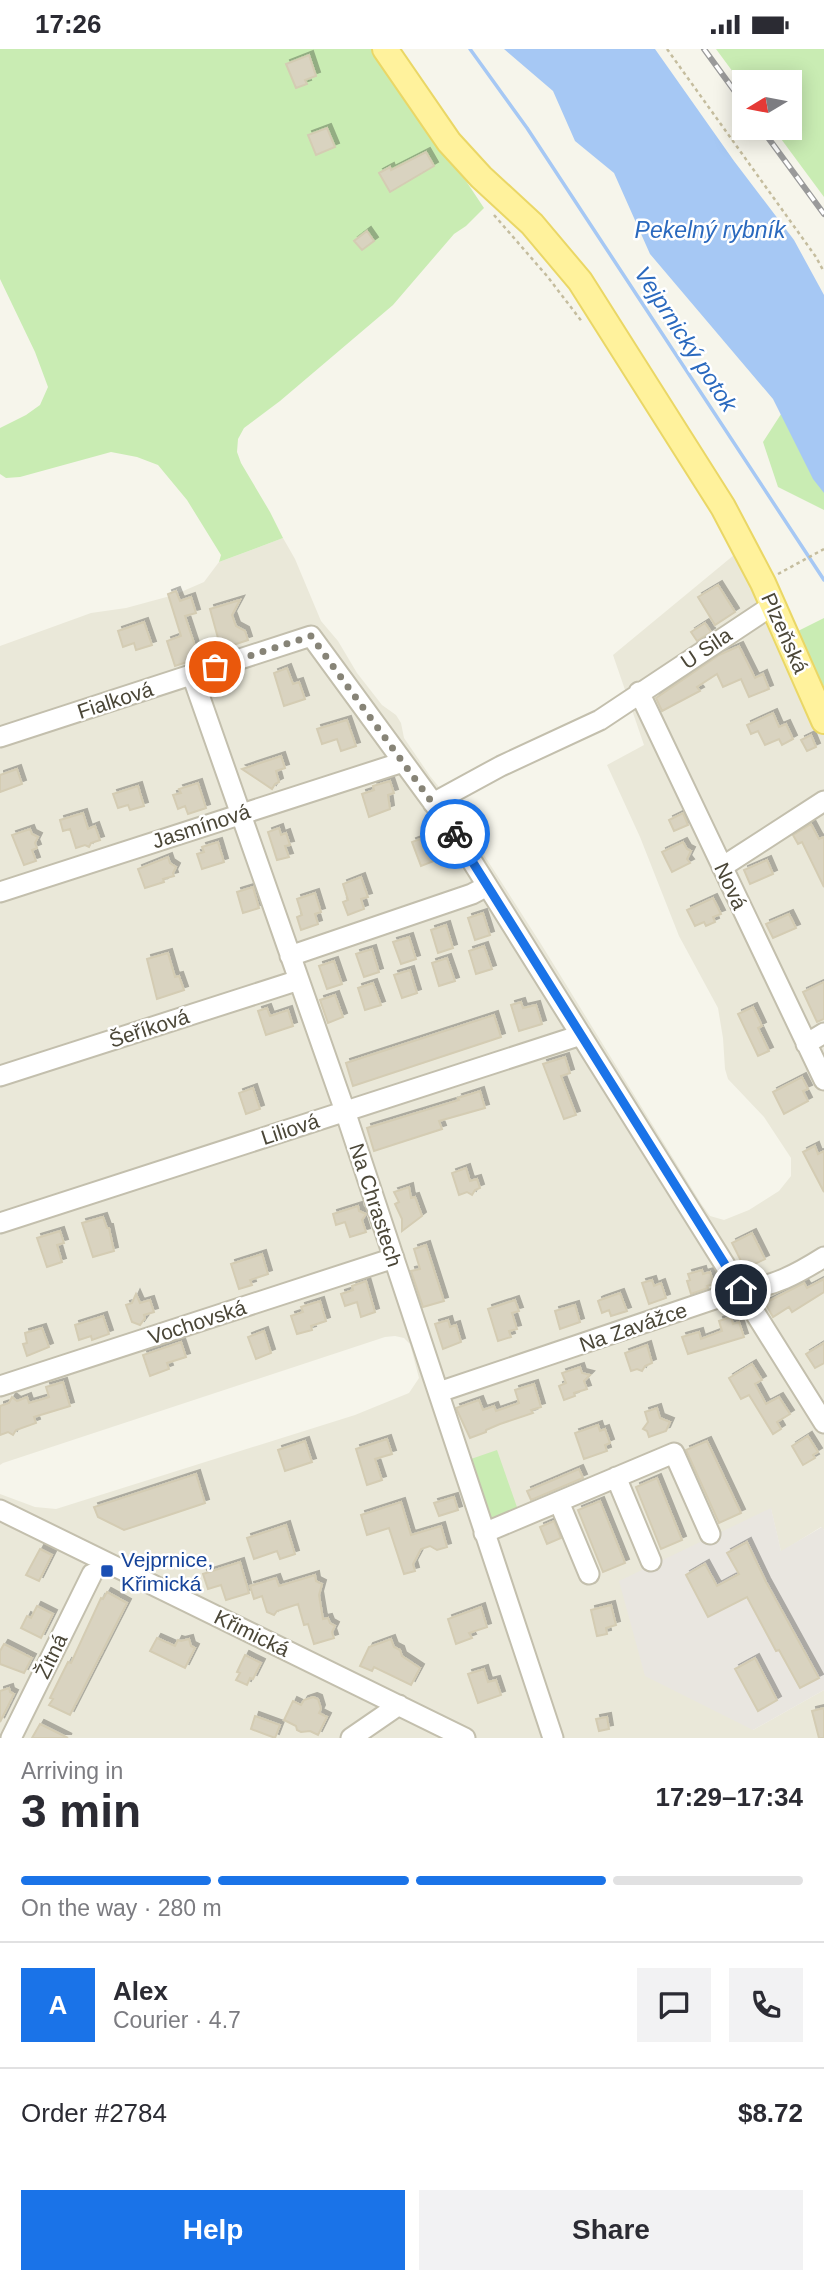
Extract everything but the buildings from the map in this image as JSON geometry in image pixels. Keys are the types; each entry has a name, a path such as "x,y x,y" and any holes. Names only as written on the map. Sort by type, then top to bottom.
{"main road":[{"name":"Plzeňská","path":"385,49 449,142 481,177 532,224 580,281 745,546 824,721"}],"street":[{"name":"U Sila","path":"433,803 501,766 600,720 768,594"},
{"name":"Fialková","path":"0,737 311,636 403,762"},
{"name":"Na Chrastech","path":"191,675 345,1111 553,1738"},
{"name":"Nová","path":"639,692 824,1080"},
{"path":"403,762 487,886 824,1423"},
{"name":"Jasmínová","path":"0,892 403,762"},
{"path":"722,867 824,801"},
{"path":"290,956 472,894 487,886"},
{"name":"Šeříková","path":"0,1076 299,980"},
{"path":"806,1044 824,1033"},
{"name":"Liliová","path":"0,1223 581,1035"},
{"name":"Vochovská","path":"0,1386 394,1258"},
{"name":"Na Zavážce","path":"439,1392 741,1290 762,1288 790,1277 824,1258"},
{"path":"484,1533 674,1453 710,1534"},
{"path":"616,1477 651,1561"},
{"path":"559,1501 589,1574"},
{"name":"Křimická","path":"0,1510 466,1738"},
{"name":"Žitná","path":"10,1738 92,1574"},
{"path":"351,1738 399,1705"}],"path":[{"path":"667,49 824,272"},
{"path":"489,208 588,329"},
{"path":"768,594 801,560 824,549"}],"shaded area":[{"path":"283,538 295,559 321,621 382,705 396,715 404,738 430,776 469,824 475,841 702,1205 710,1216 724,1220 749,1210 779,1191 791,1176 791,1158 764,1117 728,1079 718,1008 679,936 640,837 607,765 644,745 613,655 734,555 778,639 796,632 824,687 824,1530 821,1527 781,1552 771,1509 753,1730 824,1690 824,1738 0,1738 0,1494 35,1507 56,1509 355,1415 409,1393 419,1378 410,1344 404,1338 385,1337 0,1465 0,646 91,613 126,608 174,595 204,582 219,562"},
{"path":"771,1508 781,1551 822,1527 824,1530 824,1690 753,1730 645,1676 619,1581"}],"green space":[{"path":"0,49 378,49 484,208 454,234 393,305 244,428 238,439 237,452 283,538 219,562 221,555 187,500 158,465 137,457 111,452 20,477 6,478 0,474 0,428 40,405 48,387 35,352 0,279"},
{"path":"716,49 824,49 824,197 782,140 802,140 802,70 732,71"},
{"path":"824,322 824,510 778,487 763,442 783,411"},
{"path":"824,618 824,687 796,632"},
{"path":"497,1450 518,1510 491,1519 471,1459"}],"water":[{"name":"Pekelný rybník","path":"504,49 655,49 794,240 824,295 824,493 813,479 773,399 650,254 614,173 575,141 553,91"}],"waterway":[{"name":"Vejprnický potok","path":"470,49 527,128 824,580"}],"railway":[{"path":"704,49 732,88"},
{"path":"770,140 824,214"}],"way so far":[{"path":"215,667 311,636 455,834"}],"place":[{"name":"Vejprnice, Křimická","path":"107,1571"}],"route":[{"path":"455,834 741,1290"}]}
